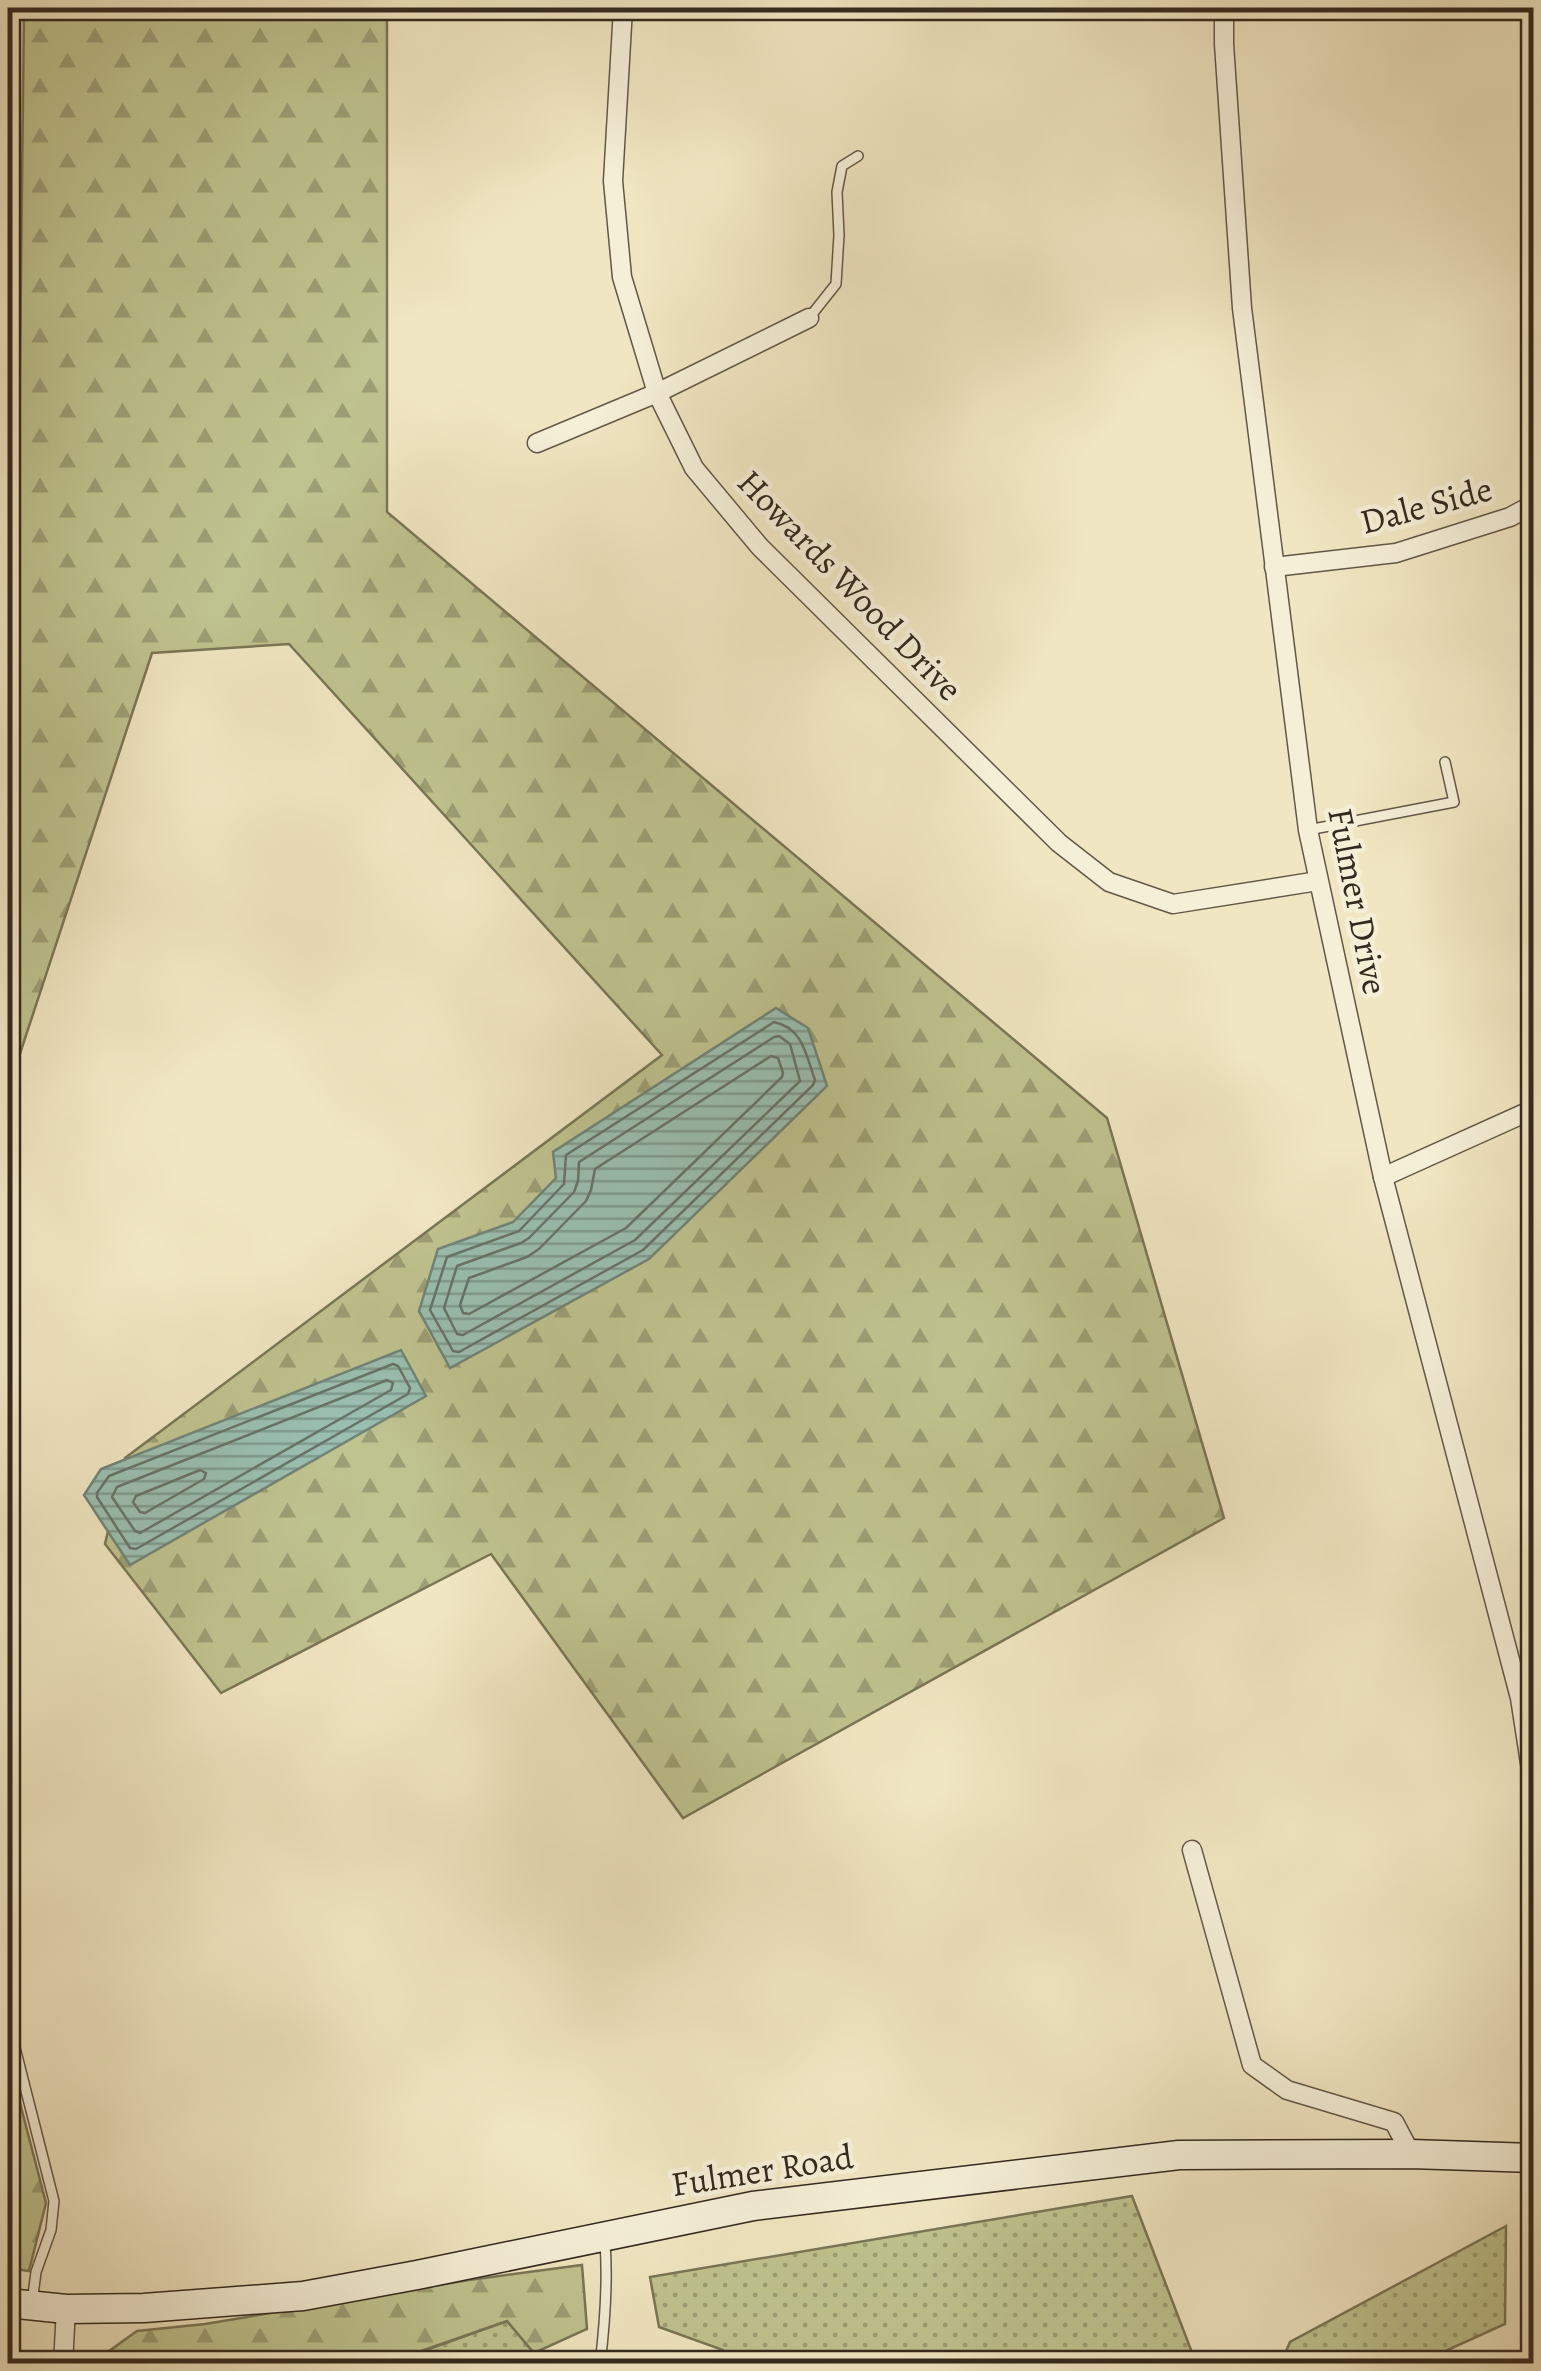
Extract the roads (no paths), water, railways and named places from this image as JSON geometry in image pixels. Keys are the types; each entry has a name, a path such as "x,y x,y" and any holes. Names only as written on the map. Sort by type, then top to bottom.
{"street":[{"name":"Howards Wood Drive","path":"622,8 613,181 622,277 657,393 694,468 760,547 1059,844 1109,882 1173,904 1318,881"},
{"name":"Fulmer Drive","path":"1224,8 1242,308 1308,830 1383,1177 1520,1698 1534,1789"},
{"path":"537,443 657,393 809,318"},
{"name":"Dale Side","path":"1274,567 1396,553 1510,517 1534,504"},
{"path":"1383,1177 1534,1109"},
{"path":"1192,1850 1252,2065 1286,2090 1394,2122 1411,2154"},
{"name":"Fulmer Road","path":"20,2305 66,2309 164,2307 303,2296 753,2206 1178,2155 1534,2158"},
{"path":"63,2364 66,2309"}],"lane":[{"path":"809,318 836,284 837,192 842,166 858,156"},
{"path":"1308,830 1454,802 1445,762"},
{"path":"8,2020 54,2201 52,2230 20,2305"},
{"path":"600,2364 606,2286 604,2235"}],"water":[{"path":"776,1008 808,1028 827,1086 649,1259 450,1368 419,1311 438,1249 513,1222 556,1178 553,1152"},
{"path":"401,1350 426,1396 130,1565 84,1495 101,1469"}]}
